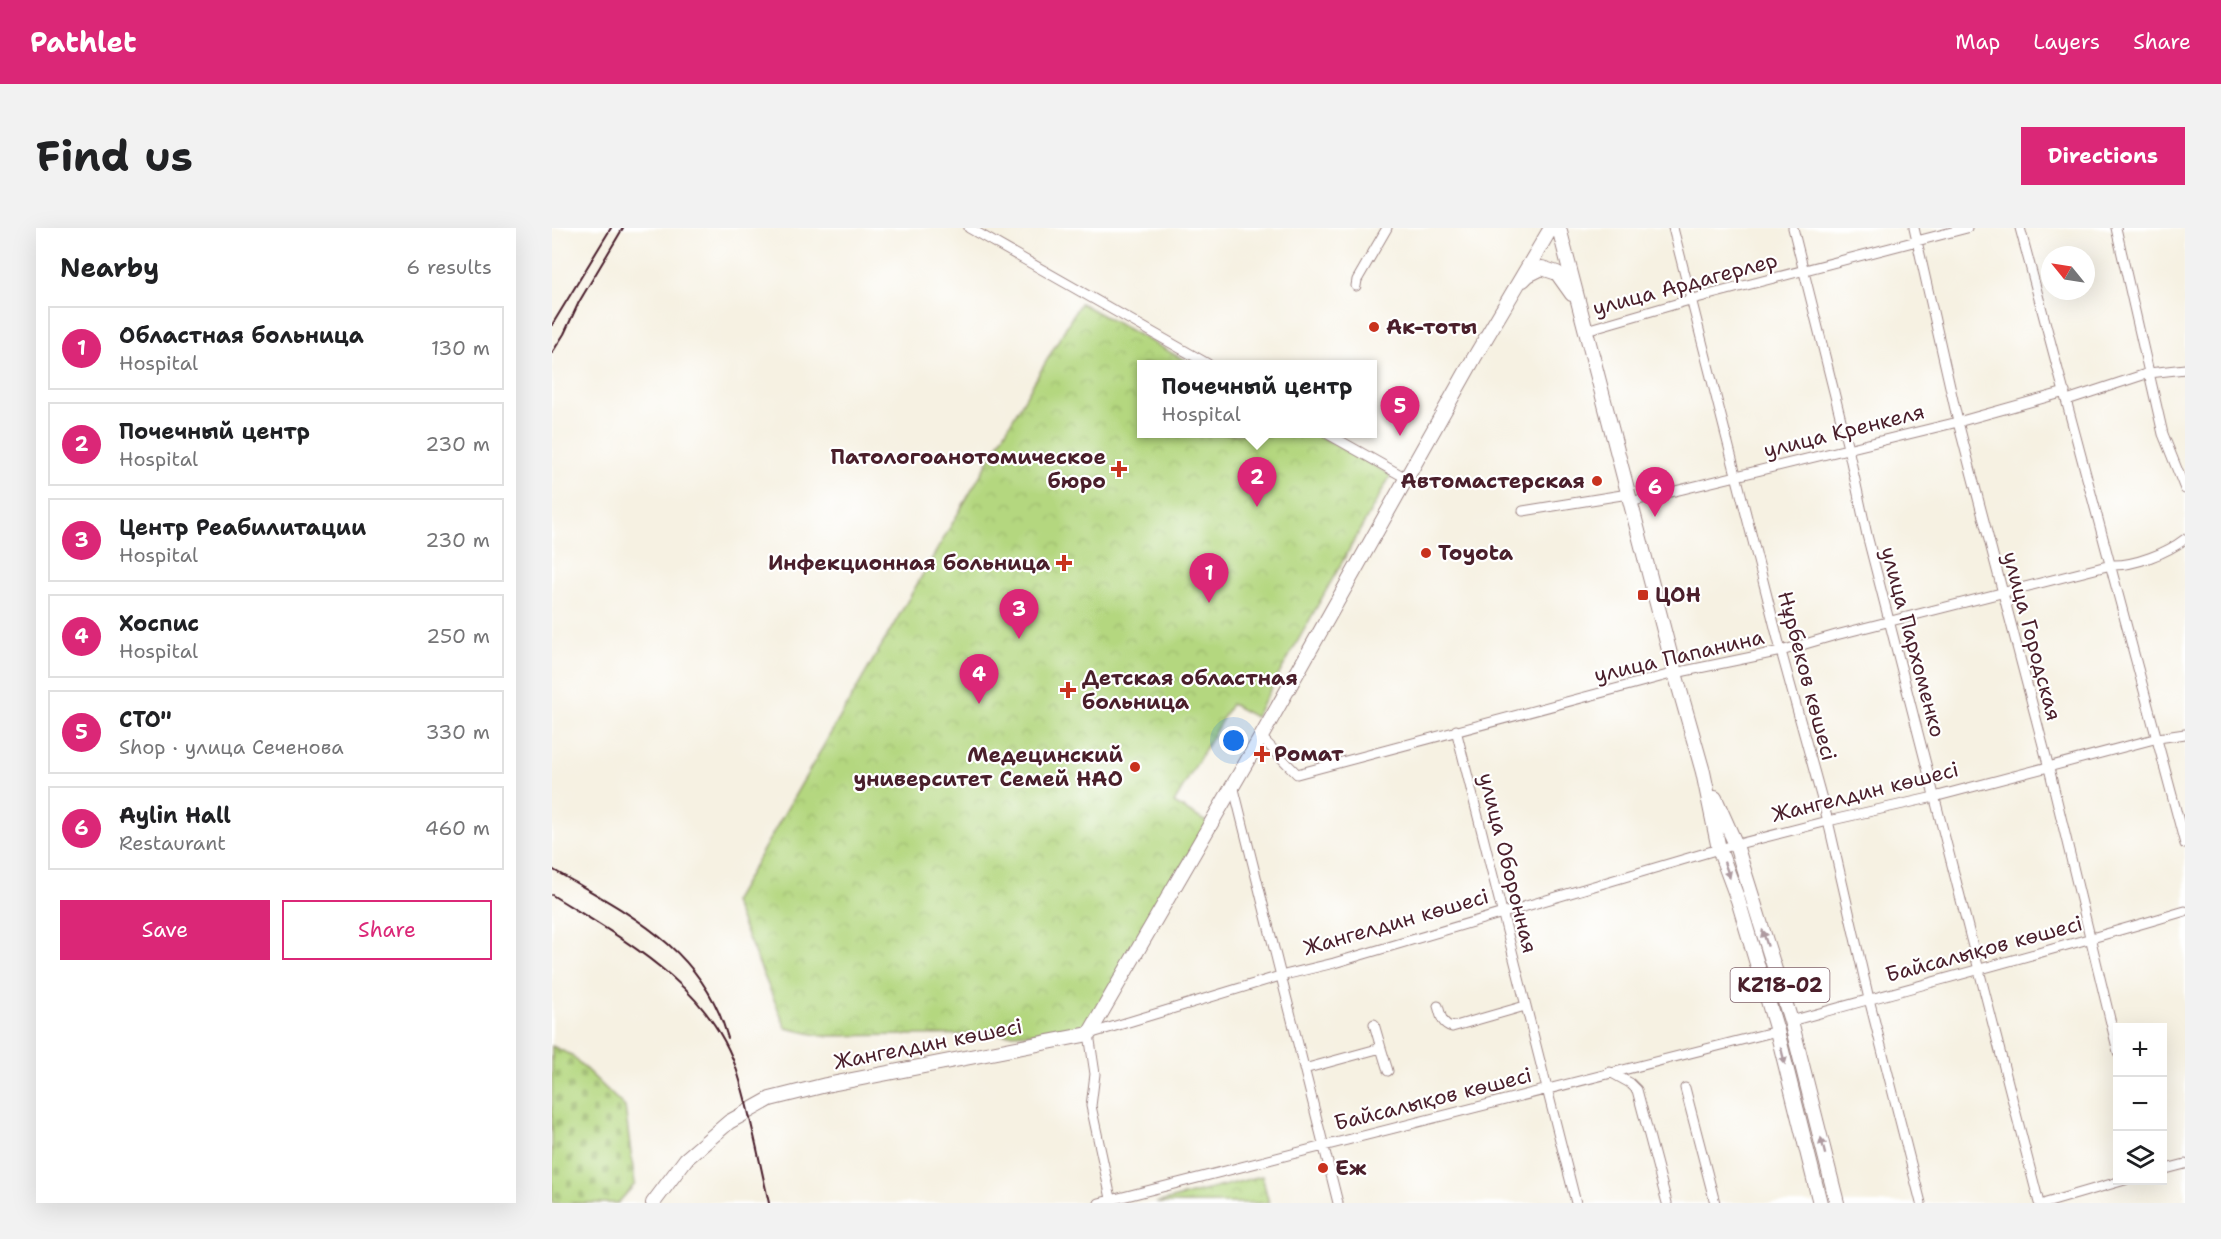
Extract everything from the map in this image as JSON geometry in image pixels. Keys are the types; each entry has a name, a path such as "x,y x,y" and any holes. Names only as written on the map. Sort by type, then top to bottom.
{"highway":[{"path":"1089,1034 1261,737 1549,228"},
{"name":"KZ18-02","path":"1559,228 1703,772 1719,849 1777,1031 1820,1203"},
{"path":"1509,298 1528,275 1542,268 1557,273 1570,288 1585,323"},
{"name":"KZ18-02","path":"1703,772 1736,846 1791,1021 1838,1203"},
{"name":"Жангелдин көшесі","path":"653,1203 686,1159 729,1122 770,1099 826,1085 1089,1034"}],"street":[{"path":"969,228 1201,360"},
{"path":"1356,286 1357,280 1387,228"},
{"name":"Нұрбеков көшесі","path":"1673,228 1693,299 1781,651 1828,820 1869,999 1921,1203"},
{"name":"улица Пархоменко","path":"1793,228 1848,448 1867,535 2039,1203"},
{"name":"улица Городская","path":"1914,228 1958,422 2001,593 2049,768 2113,1033"},
{"name":"улица Ардагерлер","path":"1585,323 1693,299 1967,228"},
{"path":"2020,228 2185,844"},
{"path":"2116,228 2163,434 2185,489"},
{"name":"улица Кренкеля","path":"1523,511 1629,498 1736,477 2149,374 2185,369"},
{"path":"1335,438 1406,478"},
{"name":"улица Папанина","path":"1261,737 1297,774 1675,673 1781,651 2111,565 2124,566 2185,539"},
{"name":"улица Оборонная","path":"1456,730 1576,1203"},
{"name":"Жангелдин көшесі","path":"1089,1034 1280,976 1334,963 1719,849 1828,820 1934,797 2049,768 2158,738 2185,734"},
{"path":"1233,785 1338,1203"},
{"name":"Байсалықов көшесі","path":"1791,1021 2090,940 2185,911"},
{"path":"1438,1006 1442,1020 1447,1026 1452,1027 1526,1006"},
{"path":"1374,1024 1388,1071"},
{"name":"Байсалықов көшесі","path":"1099,1203 1777,1031"},
{"path":"1089,1034 1095,1074 1091,1106 1111,1201"},
{"path":"1304,1069 1381,1048"},
{"path":"1610,1072 1630,1083 1637,1090 1667,1203"},
{"path":"1684,1088 1715,1203"},
{"path":"2167,1169 2185,1164"},
{"path":"2046,1203 2113,1183"}],"green space":[{"path":"1080,303 1185,360 1137,360 1137,438 1323,438 1391,475 1255,717 1231,704 1174,803 1208,823 1087,1029 1070,1033 822,1036 786,1028 733,902"},
{"path":"552,1046 571,1055 625,1107 635,1184 618,1203 552,1203"},
{"path":"1262,1176 1269,1203 1156,1203"}],"railway":[{"path":"552,325 611,228"},
{"path":"552,353 623,228"},
{"path":"552,869 634,918 681,956 700,979 716,1006 728,1038"},
{"path":"552,895 636,948 687,991 708,1016 725,1043 738,1074 769,1203"}],"place":[{"name":"Ак-тоты","path":"1374,327"},
{"name":"СТО\"","path":"1400,436"},
{"name":"Патологоанотомическое бюро","path":"1119,469"},
{"name":"Автомастерская","path":"1597,481"},
{"name":"Почечный центр","path":"1257,507"},
{"name":"Aylin Hall","path":"1655,517"},
{"name":"Toyota","path":"1426,553"},
{"name":"Инфекционная больница","path":"1064,563"},
{"name":"ЦОН","path":"1643,595"},
{"name":"Областная больница","path":"1209,603"},
{"name":"Центр Реабилитации","path":"1019,639"},
{"name":"Детская областная больница","path":"1068,690"},
{"name":"Хоспис","path":"979,704"},
{"name":"Ромат","path":"1262,754"},
{"name":"Медецинский университет Семей НАО","path":"1135,767"},
{"name":"Еж","path":"1323,1168"}]}
